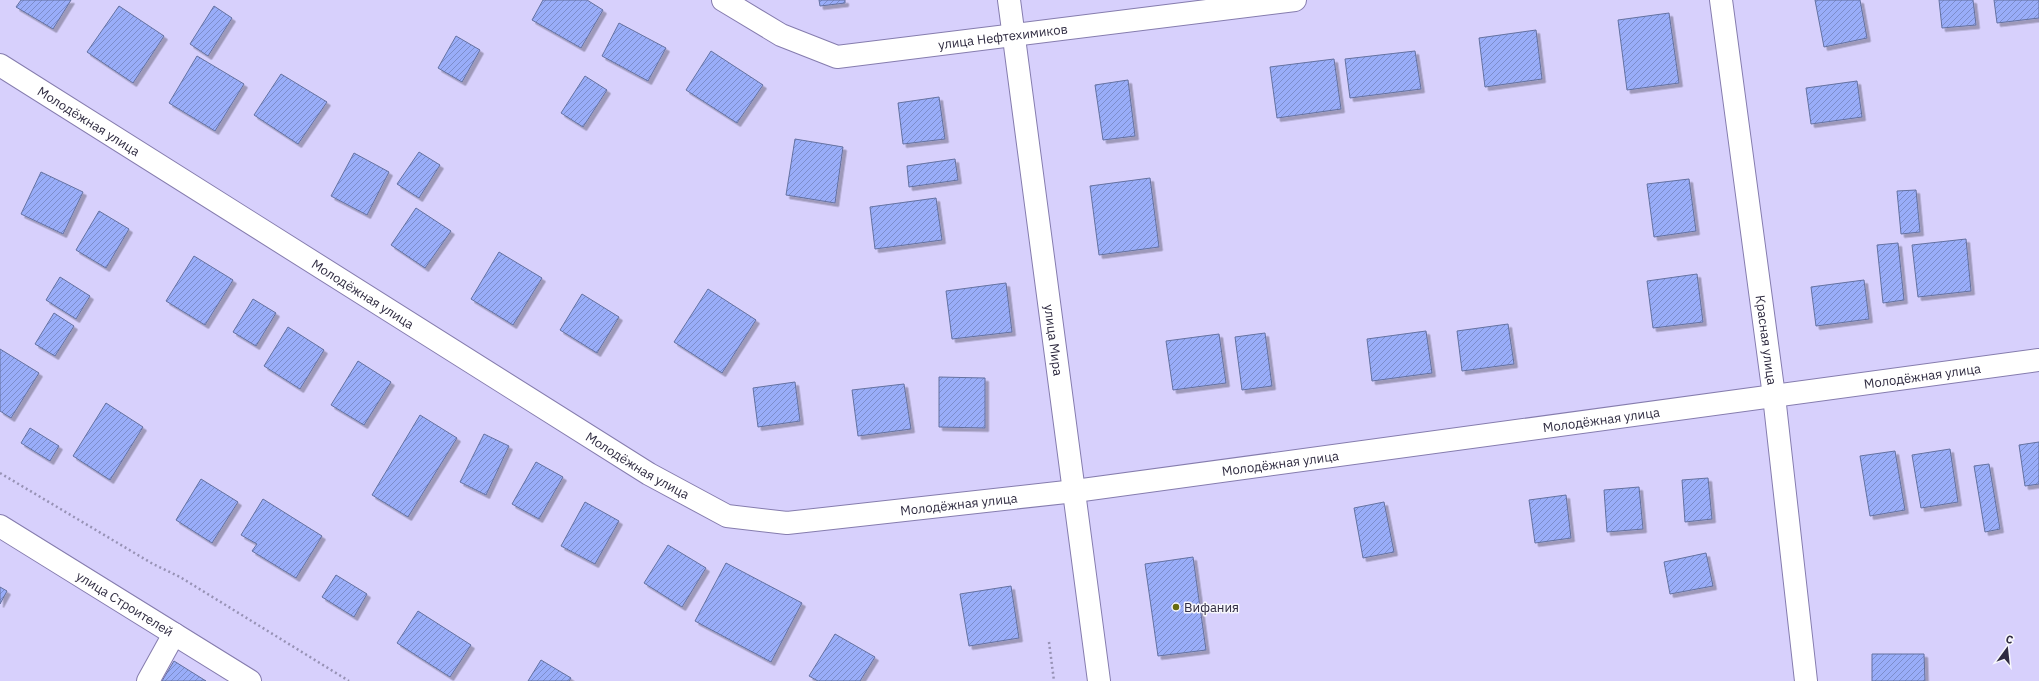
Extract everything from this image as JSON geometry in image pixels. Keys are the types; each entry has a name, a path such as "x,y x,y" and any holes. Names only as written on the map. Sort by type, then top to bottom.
{"street":[{"name":"улица Нефтехимиков","path":"723,0 781,35 837,57 1295,0"},
{"name":"улица Мира","path":"1009,0 1100,681"},
{"name":"Красная улица","path":"1722,0 1774,396 1806,681"},
{"name":"Молодёжная улица","path":"0,65 649,474 727,516 787,523 1075,492 2039,360"},
{"name":"улица Строителей","path":"0,526 250,681"},
{"path":"148,681 174,634"}],"path":[{"path":"0,472 153,564 180,577 349,681"},
{"path":"1049,642 1054,681"}],"building":[{"path":"21,0 71,0 53,29 16,7"},
{"path":"543,0 587,0 603,10 581,48 532,20"},
{"path":"819,0 845,0 845,3 820,6"},
{"path":"1815,0 1860,0 1867,38 1824,47"},
{"path":"1939,0 1973,0 1976,25 1942,28"},
{"path":"1994,0 2039,0 2039,18 1997,23"},
{"path":"119,6 164,36 133,83 87,52"},
{"path":"214,6 232,18 208,56 190,44"},
{"path":"1669,13 1679,83 1627,90 1618,20"},
{"path":"619,23 666,48 648,81 602,56"},
{"path":"1536,30 1542,79 1485,87 1479,38"},
{"path":"456,36 480,50 462,82 438,68"},
{"path":"711,51 763,85 737,123 686,90"},
{"path":"1415,51 1421,89 1350,98 1345,59"},
{"path":"197,56 244,84 215,131 169,103"},
{"path":"1334,59 1341,109 1277,118 1270,67"},
{"path":"281,74 327,102 298,144 254,115"},
{"path":"585,76 607,90 583,127 561,113"},
{"path":"1128,80 1135,136 1103,140 1095,85"},
{"path":"1857,81 1862,117 1811,124 1806,88"},
{"path":"939,97 945,139 903,144 898,103"},
{"path":"795,139 843,147 835,203 786,195"},
{"path":"419,152 440,165 419,198 397,184"},
{"path":"354,153 389,172 367,215 331,196"},
{"path":"955,159 958,180 909,187 907,166"},
{"path":"41,172 83,192 63,234 21,214"},
{"path":"1150,178 1159,247 1099,255 1090,186"},
{"path":"1689,179 1696,231 1654,237 1647,184"},
{"path":"1916,190 1920,232 1901,234 1897,191"},
{"path":"936,198 942,240 875,249 870,207"},
{"path":"416,208 451,231 425,268 391,245"},
{"path":"99,211 129,229 106,268 76,250"},
{"path":"1966,239 1971,291 1918,297 1912,245"},
{"path":"1898,243 1904,300 1883,303 1877,245"},
{"path":"499,252 542,278 513,325 471,299"},
{"path":"194,256 233,280 205,325 166,301"},
{"path":"1697,274 1703,322 1653,328 1647,281"},
{"path":"60,277 90,296 76,319 46,300"},
{"path":"1864,280 1869,319 1816,326 1811,287"},
{"path":"1006,283 1012,332 952,339 946,291"},
{"path":"708,289 756,320 722,373 674,342"},
{"path":"582,294 619,317 597,353 560,330"},
{"path":"253,299 276,313 256,346 233,332"},
{"path":"54,313 74,326 55,356 35,344"},
{"path":"1508,324 1514,364 1462,371 1457,331"},
{"path":"288,327 324,350 300,389 264,366"},
{"path":"1426,331 1432,373 1372,381 1367,339"},
{"path":"1265,333 1272,386 1242,390 1235,337"},
{"path":"1219,334 1226,383 1173,390 1166,341"},
{"path":"0,349 39,373 11,418 0,411"},
{"path":"358,361 391,382 364,425 331,405"},
{"path":"939,377 985,378 985,428 939,427"},
{"path":"795,382 800,421 758,427 753,388"},
{"path":"904,384 911,429 858,436 852,390"},
{"path":"106,403 143,427 110,480 73,456"},
{"path":"420,415 457,438 408,517 372,495"},
{"path":"30,428 59,446 50,461 21,443"},
{"path":"484,434 509,446 486,495 460,482"},
{"path":"2039,442 2039,484 2025,486 2019,445"},
{"path":"1950,449 1958,502 1921,508 1912,455"},
{"path":"1895,451 1905,510 1870,516 1860,456"},
{"path":"536,462 563,477 539,519 512,504"},
{"path":"1989,464 2000,529 1985,532 1974,466"},
{"path":"1708,478 1712,519 1685,522 1682,480"},
{"path":"201,479 238,502 212,543 176,520"},
{"path":"1639,487 1643,529 1607,532 1604,490"},
{"path":"1566,495 1571,538 1535,543 1529,500"},
{"path":"263,499 322,536 296,578 252,551 257,544 241,535"},
{"path":"585,502 619,521 595,564 561,546"},
{"path":"1384,502 1394,552 1363,558 1354,508"},
{"path":"668,545 706,568 682,607 644,583"},
{"path":"1706,553 1713,586 1670,594 1664,562"},
{"name":"Вифания","path":"1193,557 1206,650 1158,656 1145,564"},
{"path":"726,563 802,603 771,662 695,621"},
{"path":"336,575 367,594 354,617 322,597"},
{"path":"1011,586 1019,638 969,646 960,594"},
{"path":"0,587 7,591 0,604"},
{"path":"418,611 471,645 450,677 397,643"},
{"path":"835,634 875,657 860,681 818,681 809,676"},
{"path":"1872,654 1924,654 1925,681 1872,681"},
{"path":"541,660 571,678 569,681 528,681"},
{"path":"174,661 206,681 162,681"}],"place":[{"name":"Вифания","path":"1176,607"}]}
